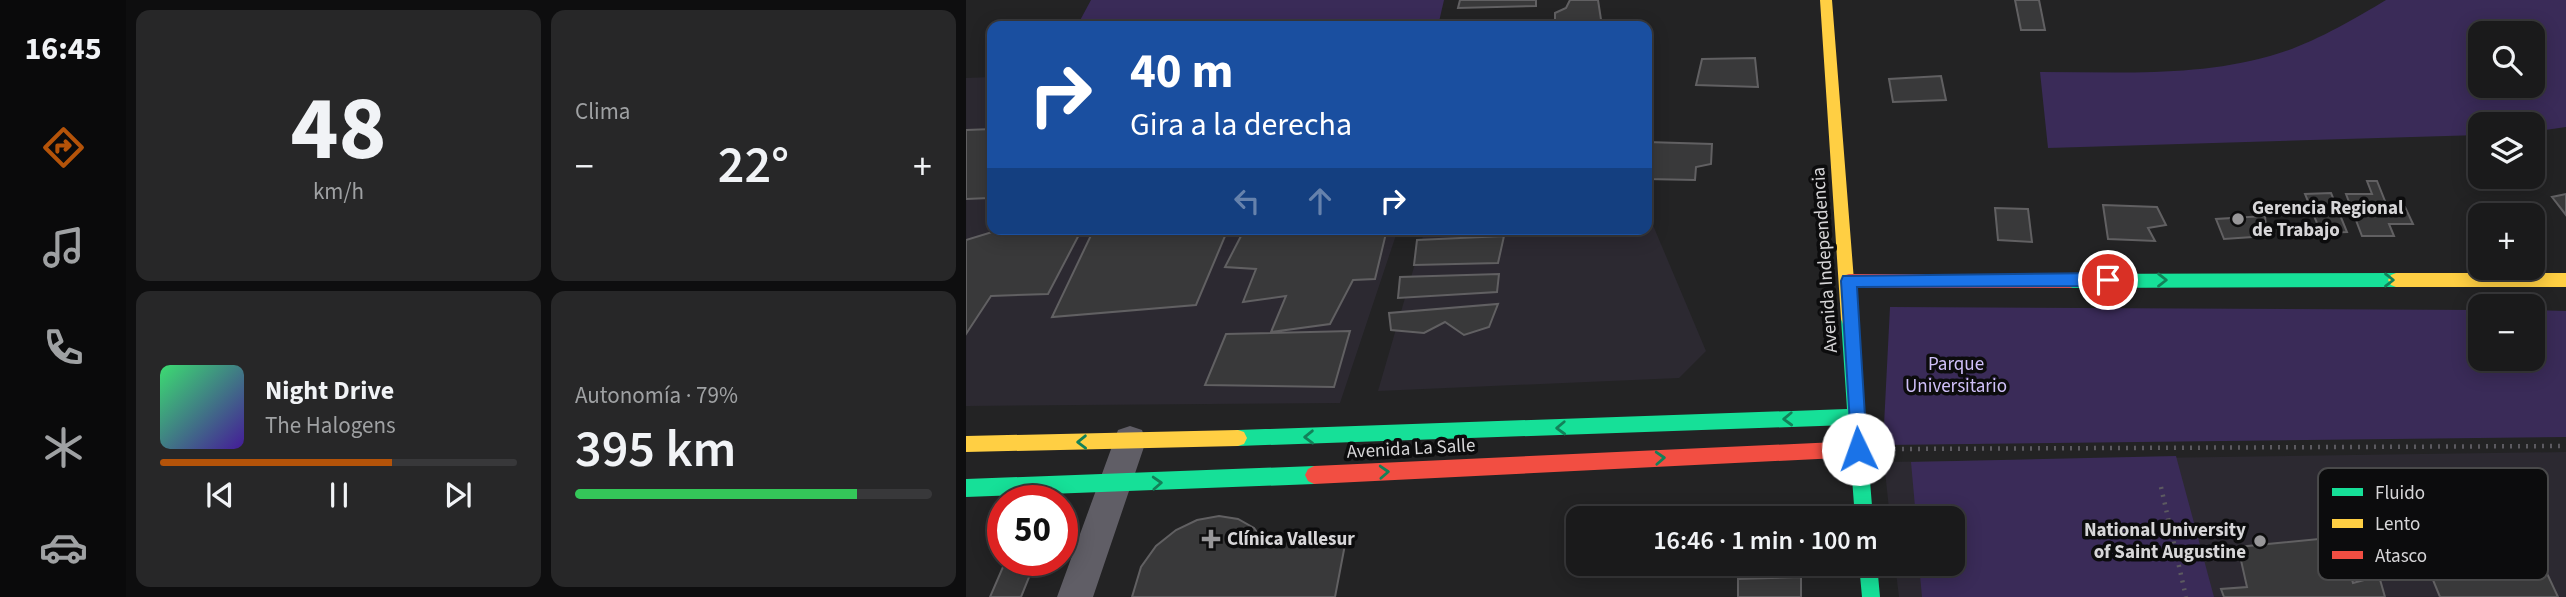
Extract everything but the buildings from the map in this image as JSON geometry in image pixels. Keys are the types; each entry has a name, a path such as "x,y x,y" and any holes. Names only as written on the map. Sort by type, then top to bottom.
{"street":[{"name":"Avenida Independencia","path":"1826,0 1849,281 1863,506"},
{"path":"1849,281 2566,280"},
{"name":"Avenida La Salle","path":"966,488 1114,485 1624,443 1857,417"},
{"path":"1075,597 1130,441"},
{"name":"Avenida La Salle","path":"966,444 1130,441 1624,443 1858,449"},
{"path":"1869,576 1871,597"}],"path":[{"path":"1858,449 2566,446"},
{"path":"2161,487 2186,597"}],"shaded area":[{"path":"987,77 987,235 1396,235 1340,403 966,406 966,78"},
{"path":"1652,223 1706,351 1679,378 1378,391 1423,235 1652,235"},
{"name":"National University of Saint Augustine","path":"2566,452 2566,597 1899,597 1896,576 1965,576 1965,506 1889,506 1884,462"}],"green space":[{"path":"1091,0 1444,0 1439,21 1080,21"},
{"path":"2386,0 2566,0 2566,127 2545,130 2545,112 2468,112 2468,135 2048,148 2040,72 2156,72 2214,67 2270,56 2330,32"},
{"name":"Parque Universitario","path":"1890,307 2468,310 2468,371 2545,371 2545,310 2566,311 2566,437 1883,445"},
{"path":"2176,456 2214,597 1922,597 1920,576 1965,576 1965,506 1915,506 1911,462"}],"traffic: fast":[{"path":"2070,281 2396,280"},
{"path":"1849,319 1863,506"},
{"path":"1238,438 1857,417"},
{"path":"966,488 1314,475"},
{"path":"1869,576 1871,597"}],"traffic: slow":[{"path":"1826,0 1849,319"},
{"path":"2396,280 2566,280"},
{"path":"966,444 1238,438"}],"traffic: jam":[{"path":"1849,281 2070,281"},
{"path":"1314,475 1858,449"}],"place":[{"name":"Gerencia Regional de Trabajo","path":"2238,219"},
{"name":"Clínica Vallesur","path":"1211,539"},
{"name":"National University of Saint Augustine","path":"2260,541"}],"route":[{"path":"1858,449 1849,281 2108,280"}]}
